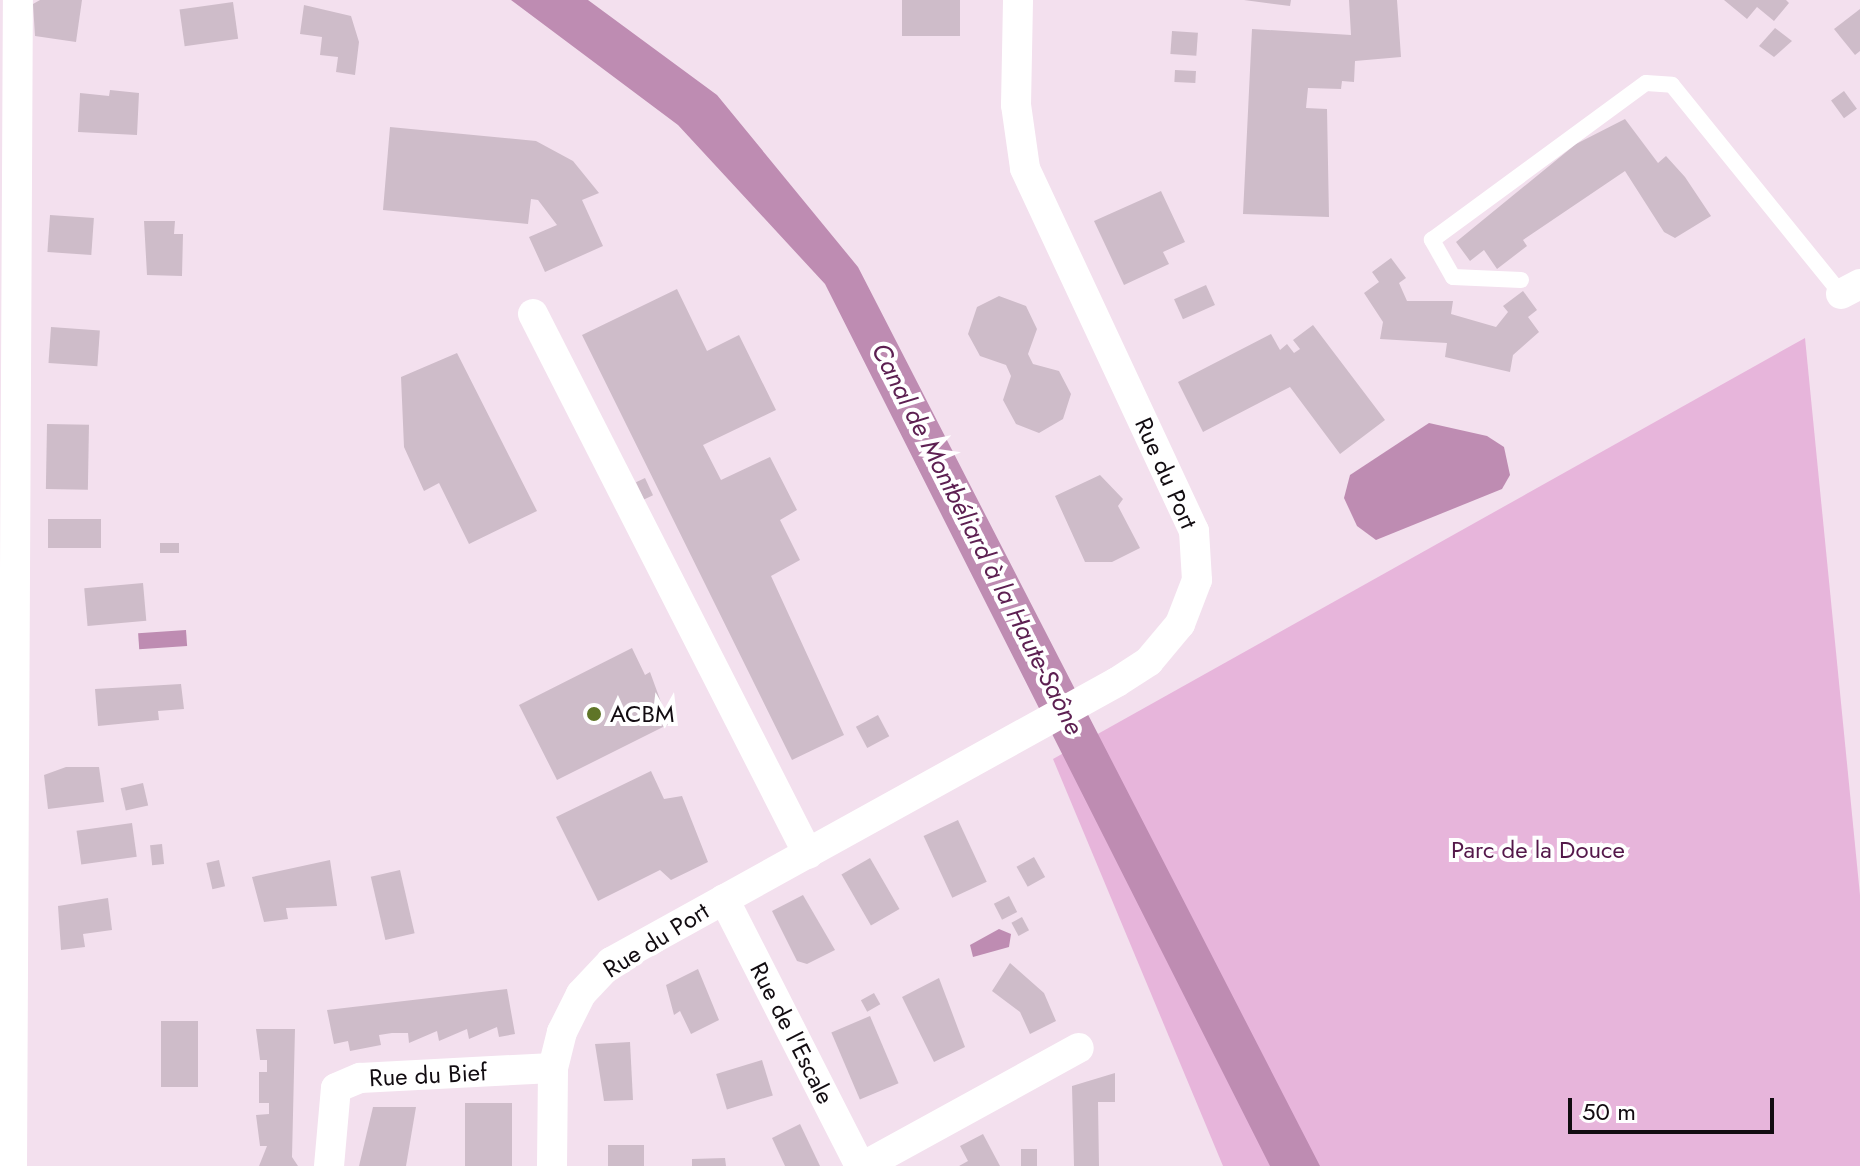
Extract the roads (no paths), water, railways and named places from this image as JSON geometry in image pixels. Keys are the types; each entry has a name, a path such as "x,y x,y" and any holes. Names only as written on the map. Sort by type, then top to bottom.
{"street":[{"path":"12,1166 18,0"},
{"name":"Rue du Port","path":"552,1166 553,1068 581,994 611,962 1092,695 1149,661 1180,624 1197,580 1194,531 1025,168 1016,105 1018,0"},
{"path":"533,314 808,854"},
{"name":"Rue de l'Escale","path":"724,899 862,1166"},
{"path":"862,1166 1079,1048"},
{"name":"Rue du Bief","path":"329,1166 336,1088 360,1078 553,1068"}],"lane":[{"path":"1521,280 1453,277 1432,240 1646,83 1672,85 1850,289"}],"water":[{"name":"Canal de Montbéliard à la Haute-Saône","path":"511,0 588,0 717,95 858,267 1320,1166 1270,1166 825,284 678,125"},
{"path":"1429,423 1487,436 1504,447 1510,475 1502,489 1376,540 1357,526 1344,498 1350,475"},
{"path":"186,630 187,646 139,649 138,633"},
{"path":"999,929 1011,934 1009,947 973,957 970,945"}],"place":[{"name":"ACBM","path":"594,714"}],"park label":[{"name":"Parc de la Douce","path":"1538,850"}]}
